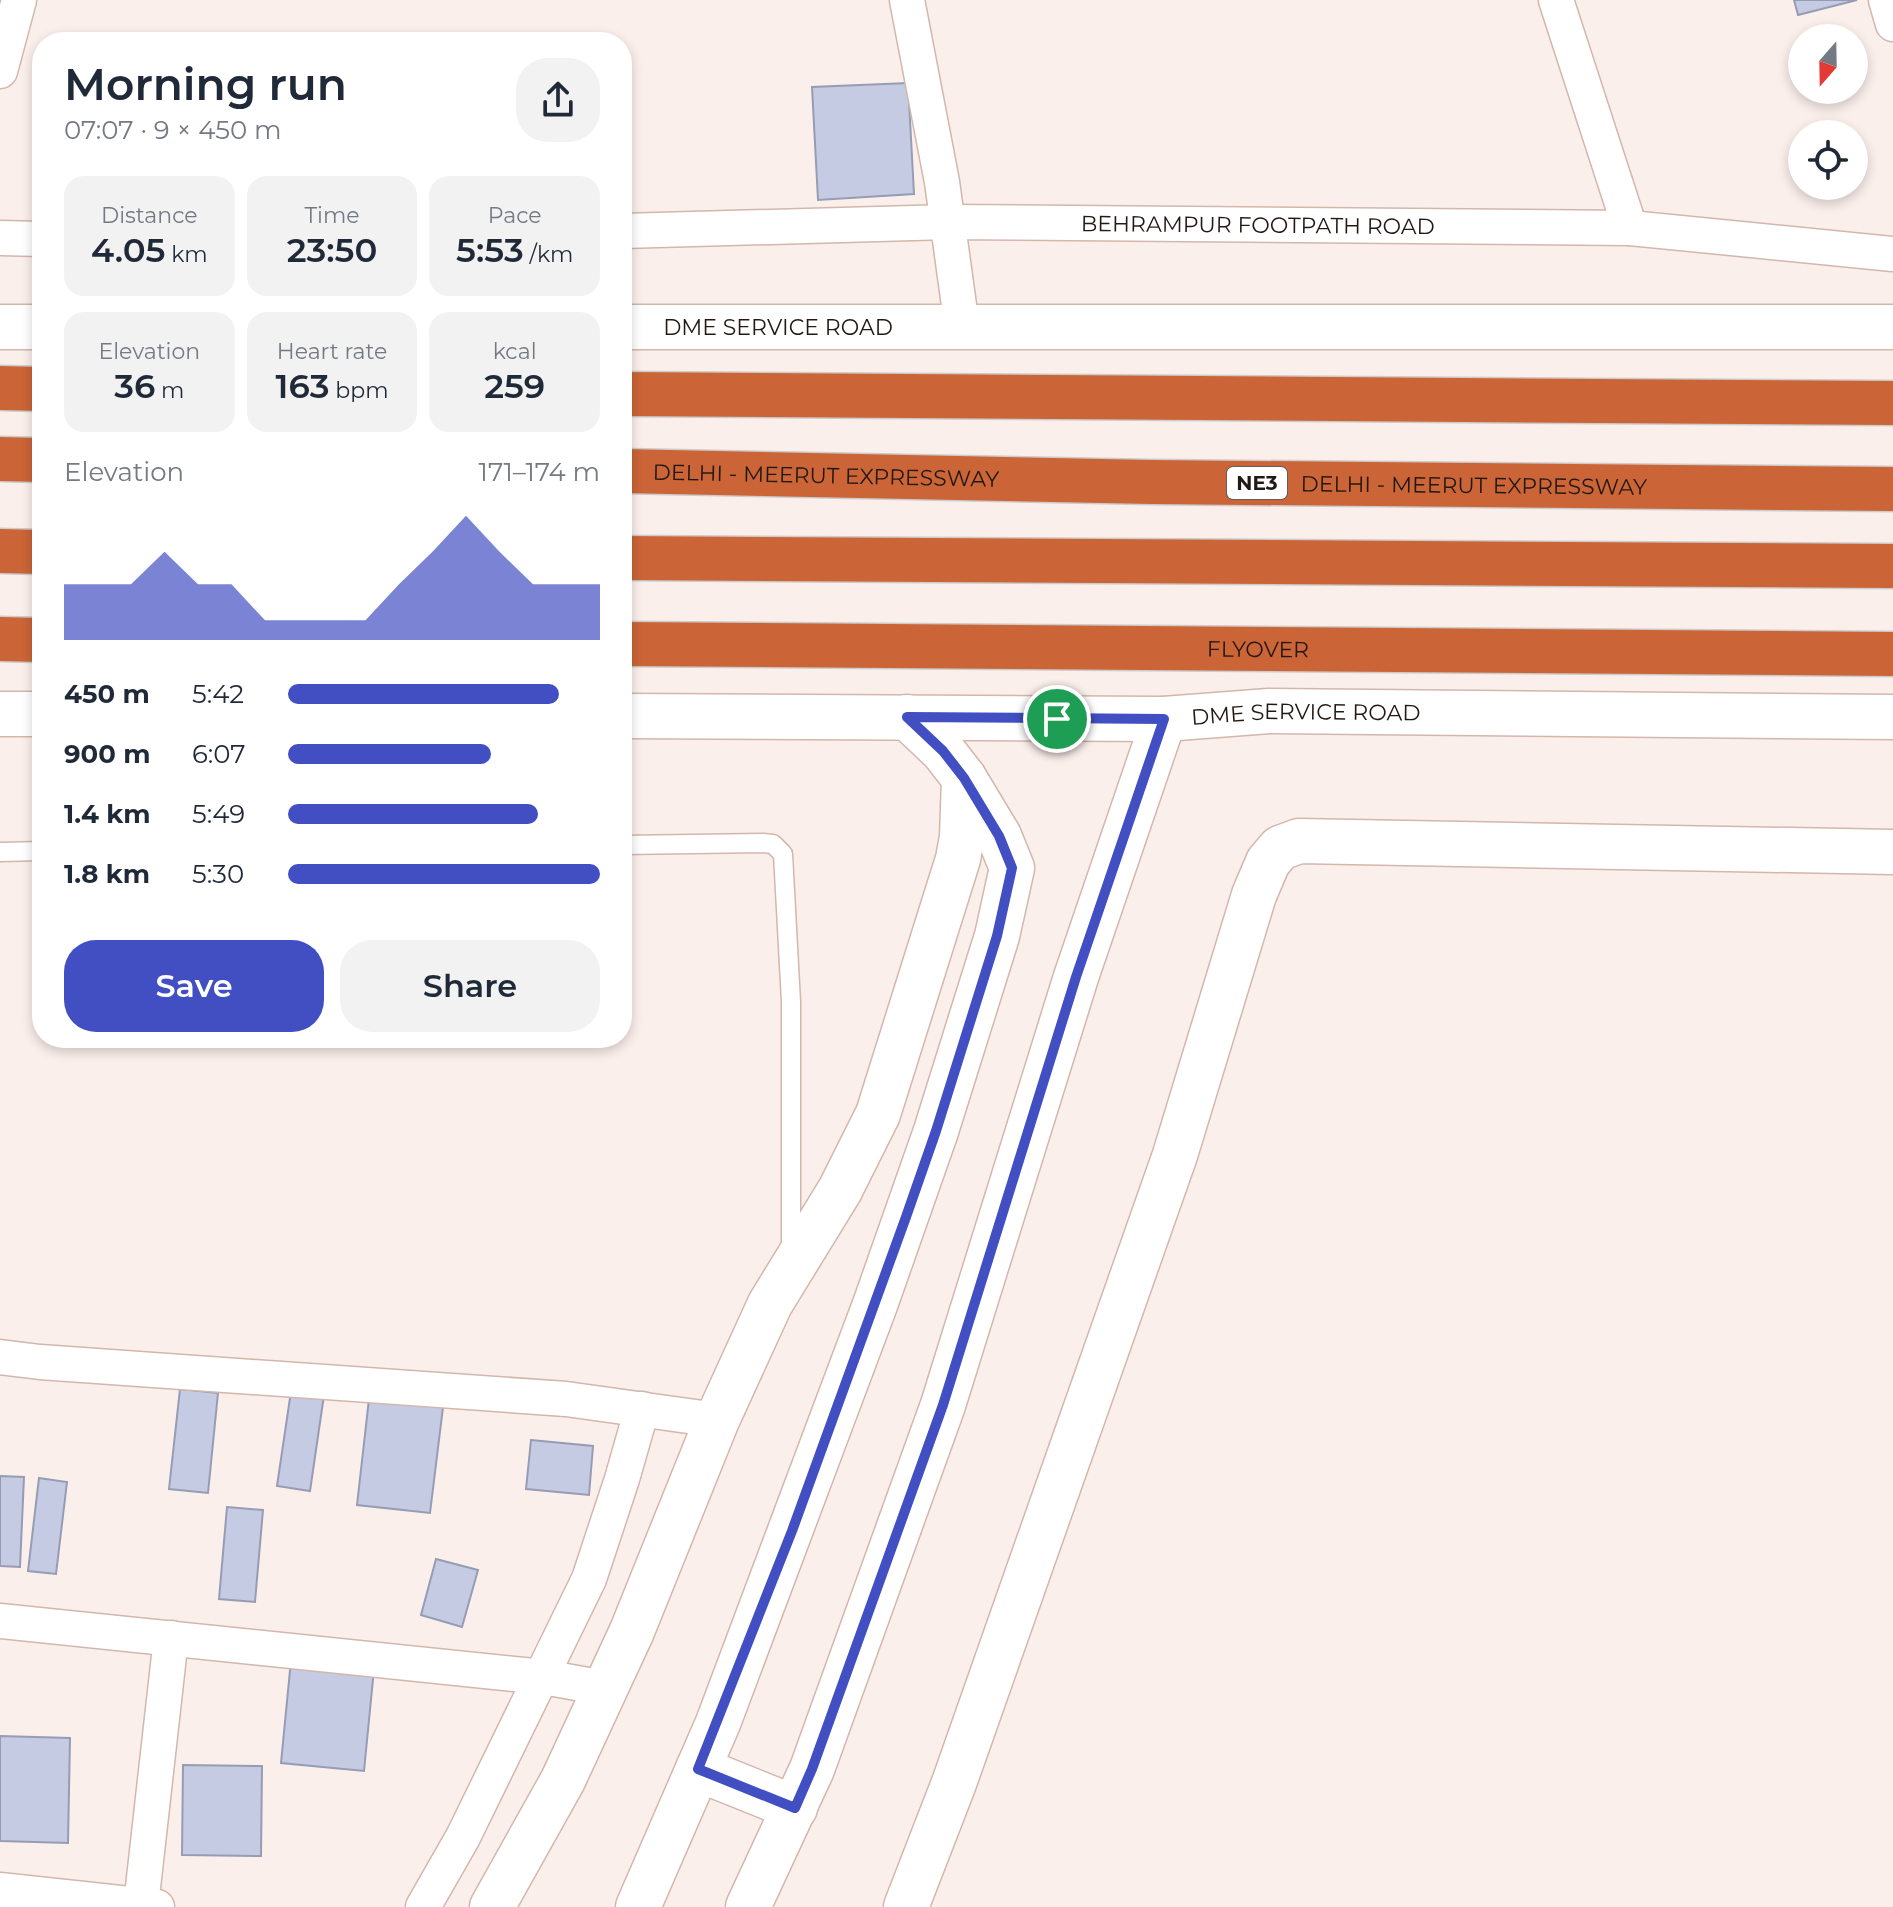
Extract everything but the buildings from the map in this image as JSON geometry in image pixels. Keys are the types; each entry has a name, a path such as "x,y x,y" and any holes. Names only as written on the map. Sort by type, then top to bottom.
{"highway":[{"path":"0,388 32,389"},
{"path":"632,394 1893,403"},
{"name":"DELHI - MEERUT EXPRESSWAY","path":"632,471 1151,482 1893,489"},
{"path":"632,558 1893,566"},
{"path":"0,639 32,640"},
{"name":"FLYOVER","path":"632,644 1893,654"}],"main road":[{"path":"0,327 32,327"},
{"name":"DME SERVICE ROAD","path":"632,327 1893,327"},
{"name":"DME SERVICE ROAD","path":"632,716 1164,719 1269,711 1893,717"},
{"path":"0,714 32,714"},
{"path":"638,1907 698,1769 872,1315 936,1131 997,936 1012,868 999,836 964,778 943,751 907,717"},
{"path":"748,1907 812,1769 943,1405 1076,977 1164,719"},
{"path":"492,1907 563,1780 632,1631 717,1420 770,1304 840,1190 878,1114 955,871 962,837 964,778"},
{"path":"906,1907 954,1783 1175,1155 1254,895 1268,862 1280,848 1299,841 1893,852"},
{"path":"698,1769 795,1808"}],"street":[{"path":"0,71 19,0"},
{"path":"907,0 949,222 962,327"},
{"path":"1556,0 1630,228"},
{"path":"1886,0 1893,24"},
{"name":"BEHRAMPUR FOOTPATH ROAD","path":"632,231 949,222 1630,228 1893,254"},
{"path":"0,238 32,239"},
{"path":"0,1357 566,1399 717,1420"},
{"path":"423,1907 463,1837 589,1579 626,1469 642,1409"},
{"path":"0,1621 543,1677 605,1688"},
{"path":"0,1890 149,1906 171,1638"}],"lane":[{"path":"632,845 763,843 773,844 783,854 791,1002 791,1271"},
{"path":"0,852 32,851"}],"route":[{"path":"907,717 1057,719 1164,719 1076,977 943,1405 812,1769 795,1808 698,1769 792,1531 936,1131 997,936 1012,868 999,836 964,778 943,751 907,717"}]}
